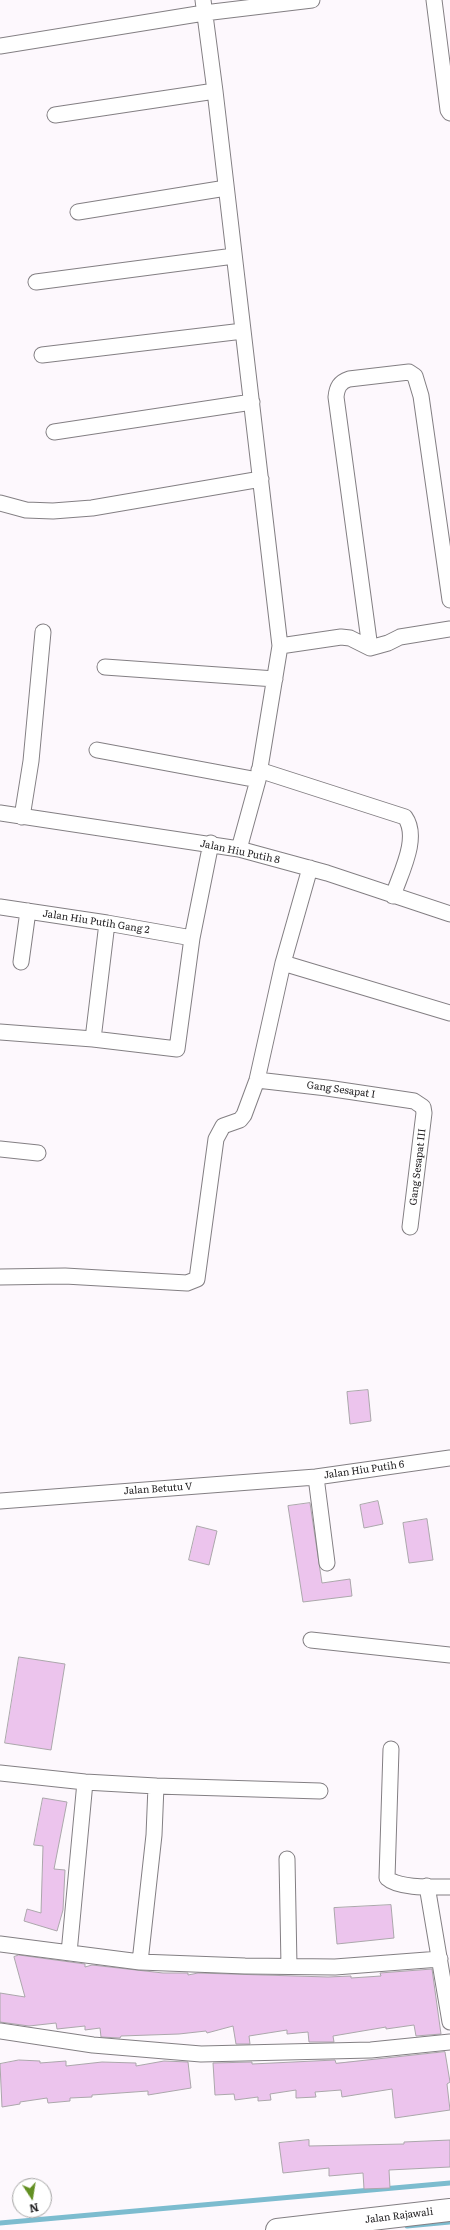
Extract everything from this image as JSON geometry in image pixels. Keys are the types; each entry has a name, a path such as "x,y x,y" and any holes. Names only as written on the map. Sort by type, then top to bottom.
{"main road":[{"name":"Jalan Rajawali","path":"277,2230 450,2210"}],"street":[{"path":"0,46 203,6 312,0"},
{"path":"434,0 448,110 450,113"},
{"path":"203,6 215,91 280,646 258,775 239,849"},
{"path":"54,115 215,91"},
{"path":"78,212 226,188"},
{"path":"36,282 234,256"},
{"path":"42,355 243,331"},
{"path":"370,648 336,397 337,389 342,381 349,378 409,372 415,376 421,396 450,600"},
{"path":"54,432 252,402"},
{"path":"0,503 26,510 92,508 261,479"},
{"path":"280,646 341,637 350,638 370,648 388,643 400,637 450,629"},
{"path":"22,817 31,761 43,632"},
{"path":"105,667 275,679"},
{"path":"97,750 258,775 405,817 410,825 409,849 393,896"},
{"name":"Jalan Hiu Putih 8","path":"0,813 163,839 211,844 239,849 310,868 450,914"},
{"path":"0,1032 93,1039 177,1049 192,938 211,844"},
{"path":"0,1277 65,1276 186,1284 193,1282 199,1274 216,1139 223,1126 240,1120 244,1115 257,1080 283,963 310,868"},
{"name":"Jalan Hiu Putih Gang 2","path":"0,907 107,923 192,938"},
{"path":"21,962 28,911"},
{"path":"93,1039 107,923"},
{"path":"283,963 450,1013"},
{"name":"Gang Sesapat I","path":"257,1080 327,1088 414,1101 423,1108"},
{"name":"Gang Sesapat III","path":"410,1227 424,1113 423,1108"},
{"path":"0,1149 38,1152"},
{"name":"Jalan Hiu Putih 6","path":"327,1563 316,1477 450,1458"},
{"name":"Jalan Betutu V","path":"0,1500 316,1477"},
{"path":"311,1640 450,1655"},
{"path":"391,1749 387,1878 392,1882 450,1887"},
{"path":"0,1773 85,1782 156,1786 320,1791"},
{"path":"69,1953 85,1782"},
{"path":"140,1962 154,1835 156,1786"},
{"path":"287,1859 289,1966"},
{"path":"427,1886 450,2022"},
{"path":"0,1944 140,1962 335,1967 440,1959"},
{"path":"0,2031 93,2045 201,2054 371,2050 450,2042"}],"building":[{"path":"368,1390 371,1421 350,1424 347,1392"},
{"path":"378,1501 383,1524 364,1528 360,1505"},
{"path":"310,1503 322,1583 350,1579 352,1596 303,1602 288,1506"},
{"path":"427,1519 433,1560 409,1563 403,1523"},
{"path":"197,1526 217,1531 209,1565 189,1560"},
{"path":"19,1657 65,1664 51,1750 5,1743"},
{"path":"43,1798 67,1802 54,1869 65,1870 63,1910 57,1931 24,1921 27,1909 41,1913 43,1846 34,1845"},
{"path":"391,1905 394,1938 337,1944 334,1908"},
{"path":"19,1955 85,1964 85,1967 92,1965 163,1973 188,1973 188,1975 198,1973 328,1977 351,1976 351,1978 381,1976 380,1973 432,1969 441,2034 416,2036 414,2025 386,2029 386,2027 333,2036 334,2042 309,2042 308,2032 287,2034 287,2030 249,2036 250,2044 236,2044 233,2026 207,2033 206,2031 179,2034 121,2036 120,2038 101,2037 100,2028 85,2030 85,2026 57,2029 56,2023 29,2026 0,2022 0,1993 25,1997 14,1957"},
{"path":"445,2052 450,2082 447,2084 450,2110 395,2118 392,2089 342,2097 341,2090 315,2092 316,2097 296,2098 296,2090 270,2094 271,2100 258,2101 258,2097 235,2100 234,2094 215,2095 213,2063 252,2062 252,2064 335,2060 336,2063"},
{"path":"19,2060 40,2061 40,2063 66,2061 66,2066 102,2062 136,2063 136,2066 164,2061 188,2062 191,2088 148,2095 148,2091 92,2095 92,2097 70,2098 70,2101 48,2103 47,2098 20,2102 20,2104 2,2107 0,2064"},
{"path":"309,2140 309,2146 404,2144 404,2142 450,2140 450,2167 389,2170 390,2188 364,2189 363,2173 329,2176 329,2168 283,2173 279,2143"}],"waterway":[{"path":"0,2223 450,2183"},
{"path":"407,2226 450,2222"}]}
